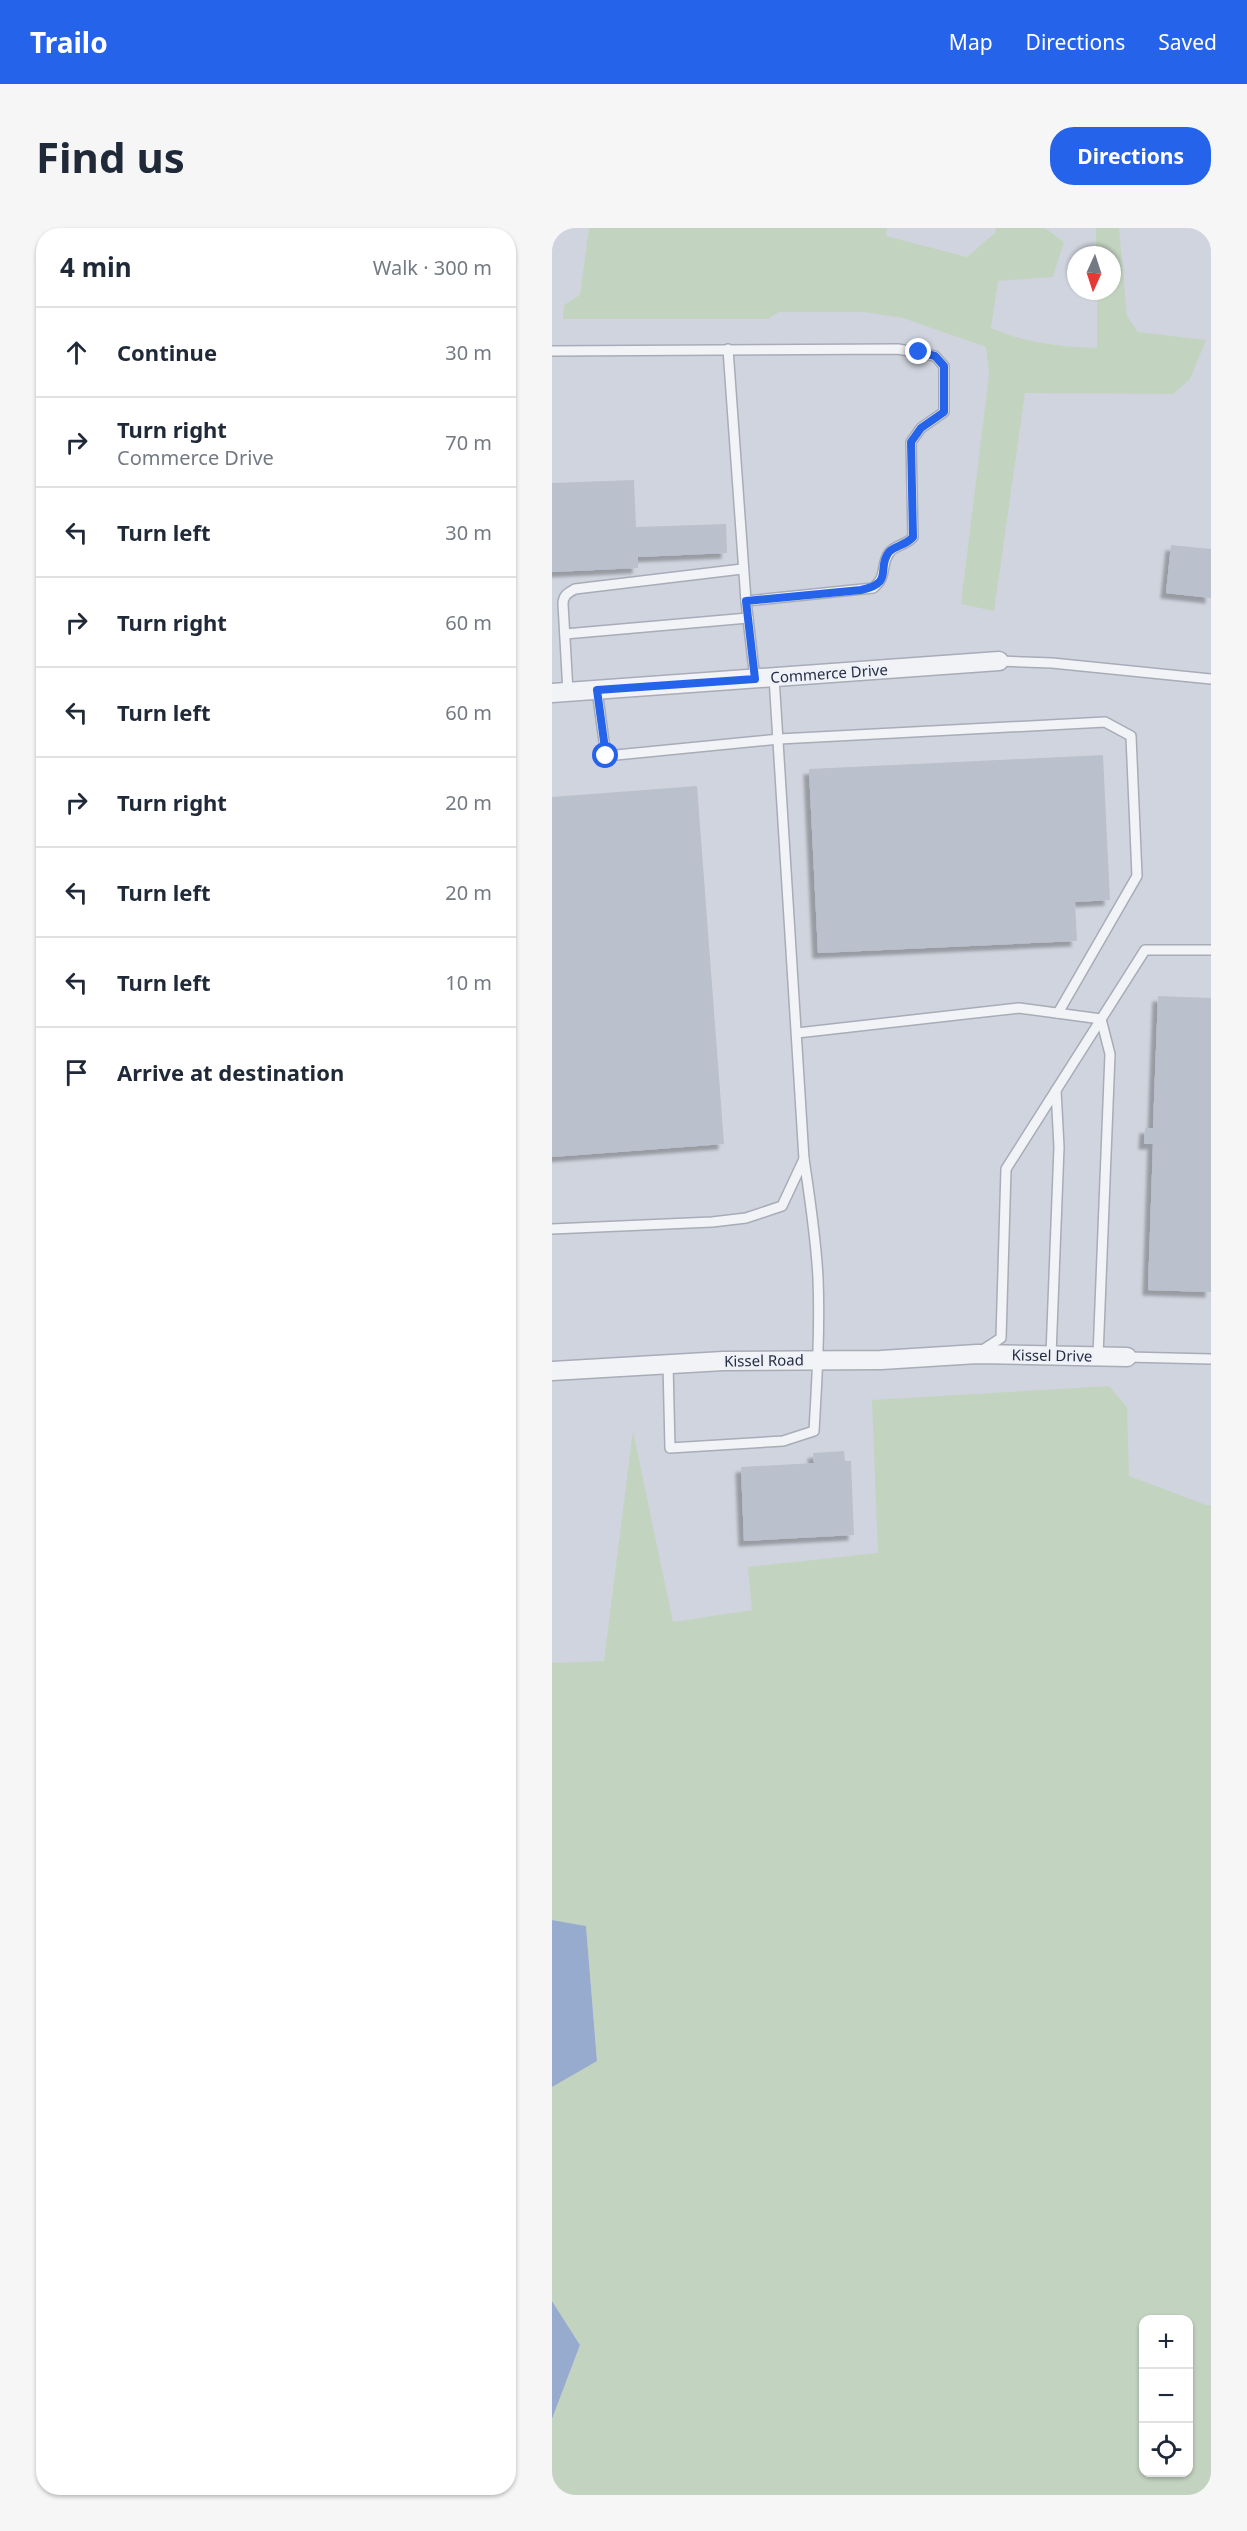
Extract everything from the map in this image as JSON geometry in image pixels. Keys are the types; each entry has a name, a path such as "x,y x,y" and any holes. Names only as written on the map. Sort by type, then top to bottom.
{"street":[{"name":"Commerce Drive","path":"560,692 999,661"},
{"name":"Kissel Drive","path":"977,1354 1127,1357"},
{"name":"Kissel Road","path":"552,1371 668,1364 818,1359 881,1360 977,1354"}],"lane":[{"path":"728,349 742,569 755,679"},
{"path":"552,351 898,350 935,356 944,366 944,412 921,428 911,442 913,537 907,544 891,549 886,556 884,574 880,582 873,588 861,590 746,601"},
{"path":"560,692 565,634 563,598 575,589 742,569"},
{"path":"565,634 748,618"},
{"path":"999,661 1052,663 1211,679"},
{"path":"668,1364 670,1448 783,1441 814,1431 818,1359 818,1279 814,1221 804,1159 774,677"},
{"path":"597,690 606,756 779,739 1105,722 1131,736 1137,876 1058,1013"},
{"path":"977,1354 1001,1338 1006,1168 1145,950 1211,950"},
{"path":"797,1033 1019,1008 1101,1019"},
{"path":"1098,1356 1110,1054 1101,1019"},
{"path":"1051,1355 1059,1147 1056,1090"},
{"path":"552,1229 712,1222 746,1218 782,1206 804,1159"},
{"path":"1127,1357 1211,1359"}],"shaded area":[{"path":"552,228 1211,228 1211,1661 552,1726"}],"green space":[{"path":"589,228 887,228 886,236 967,257 995,233 996,228 1045,228 1064,242 1053,277 998,281 991,328 1043,343 1097,348 1097,300 1121,300 1121,250 1127,316 1138,332 1206,340 1190,379 1173,394 1025,393 994,611 961,604 989,375 986,347 903,318 864,312 779,312 768,319 563,319 564,305 580,295"},
{"path":"1096,228 1119,228 1121,246 1096,246"},
{"path":"1109,1386 1127,1407 1129,1476 1211,1505 1211,2495 552,2495 552,2419 580,2345 552,2301 552,2087 597,2060 586,1926 552,1920 552,1663 604,1661 633,1431 673,1622 752,1610 748,1567 878,1553 872,1400"}],"water":[{"path":"552,1920 586,1926 597,2061 552,2087"},
{"path":"552,2301 580,2345 552,2419"}],"building":[{"path":"634,480 636,527 726,524 727,553 638,557 638,568 552,572 552,483"},
{"path":"1171,545 1211,549 1211,598 1166,593"},
{"path":"1103,755 1110,900 1075,902 1077,941 818,953 809,769"},
{"path":"697,786 724,1144 552,1157 552,797"},
{"path":"1158,996 1211,998 1211,1292 1148,1290 1153,1144 1144,1144 1145,1128 1153,1128"},
{"path":"844,1451 845,1461 851,1461 854,1535 744,1541 741,1467 814,1463 813,1453"}],"route":[{"path":"606,756 597,690 755,679 746,601 861,590 873,588 880,582 884,574 886,556 891,549 907,544 913,537 911,442 921,428 944,412 944,366 935,356 919,352"}]}
